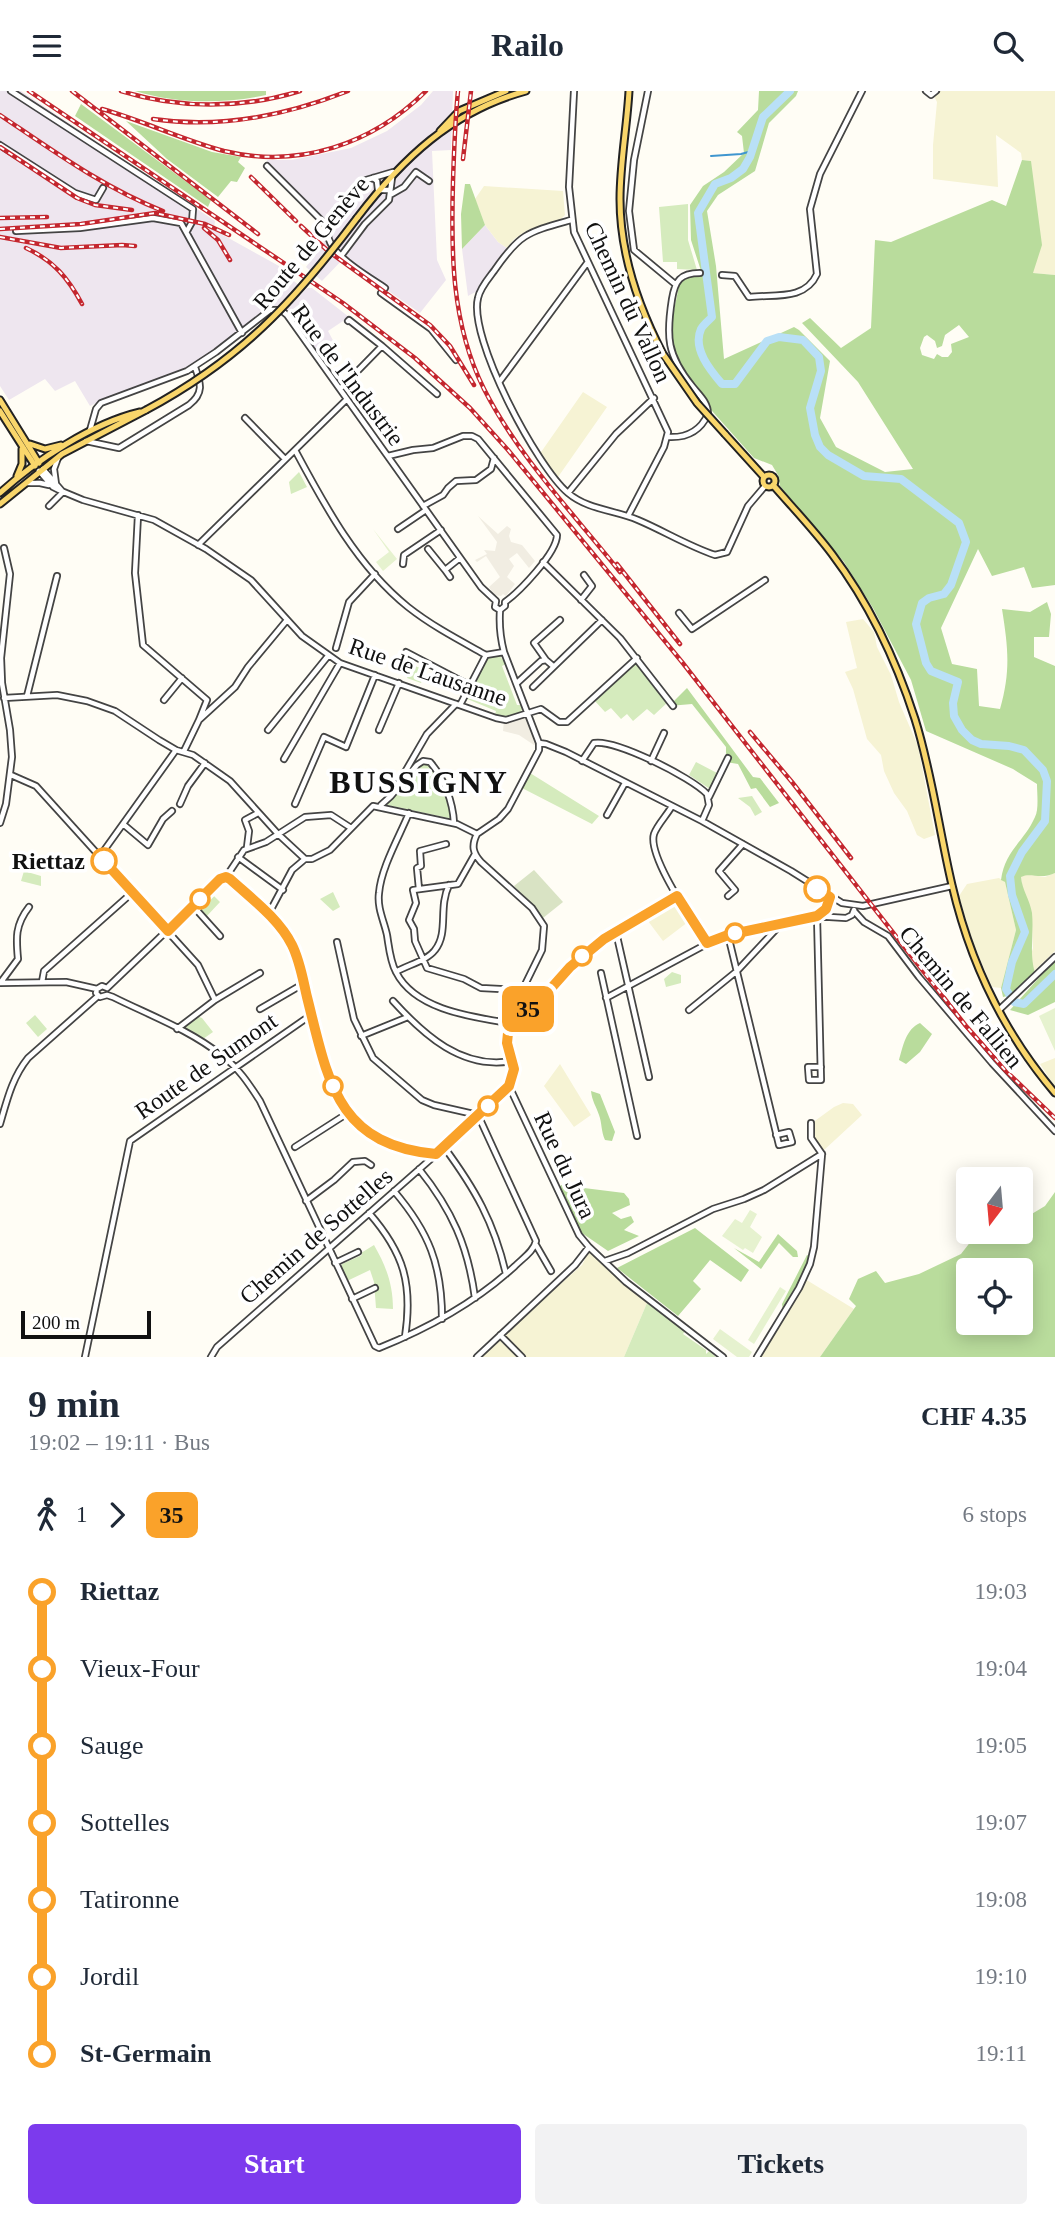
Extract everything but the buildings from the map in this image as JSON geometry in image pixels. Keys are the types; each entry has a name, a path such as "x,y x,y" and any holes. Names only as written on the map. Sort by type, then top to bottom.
{"main road":[{"name":"Route de Genève","path":"430,141 458,111 506,91"},
{"name":"Route de Genève","path":"0,504 85,437 110,430 206,375 272,320 303,287 393,172 430,141 472,112 494,101 526,91"},
{"path":"629,91 621,172 621,223 639,300 663,354 697,403 764,477 765,486 773,485"},
{"path":"0,400 24,443 22,464 15,479"},
{"name":"Route de Genève","path":"0,493 36,463 106,424 128,414 146,410"},
{"path":"0,411 24,443 37,448 48,449 85,437"},
{"name":"Rue de Lausanne","path":"24,443 41,470"},
{"path":"764,477 773,477 773,485"},
{"path":"773,485 831,553 860,596 883,638 907,695 922,744 952,886 968,943 998,1011 1025,1054 1055,1093"}],"street":[{"path":"10,91 194,211 186,231"},
{"name":"Chemin du Vallon","path":"572,91 574,101 569,187 571,220 587,263 667,427 667,437"},
{"path":"648,91 634,160 629,211 634,250 675,284"},
{"path":"722,275 735,276 749,297 788,295 804,291 813,283 817,274 810,209 819,176 862,91"},
{"path":"929,93 936,91"},
{"path":"0,145 75,193 96,199 103,188"},
{"path":"267,166 329,228"},
{"path":"341,256 372,216 389,200 393,172 366,180 329,228 327,241 341,256 385,288 381,293 431,329 456,360"},
{"path":"373,177 377,181 378,190 390,193 404,187 416,172 429,181"},
{"path":"16,231 80,228 153,218 181,223 242,333"},
{"path":"571,220 535,230 522,237 513,245 480,291 477,303 479,321 499,381 514,415 542,462 568,493 592,506 628,516 715,555 727,552 748,506 765,486"},
{"path":"499,381 587,263"},
{"path":"628,516 667,437 688,436 703,423 708,414 706,402 683,374 669,347 668,326 675,284 685,275 700,273"},
{"name":"Rue de l'Industrie","path":"95,411 101,403 195,367 270,310 281,310 288,316 460,558 486,593 496,601"},
{"path":"348,321 438,394"},
{"path":"340,389 382,346"},
{"path":"95,411 92,427 85,437 117,449 124,446 196,400 201,385 195,367"},
{"path":"568,493 616,434 654,398"},
{"path":"198,545 347,399"},
{"path":"95,411 99,421 106,424"},
{"path":"245,418 285,459"},
{"path":"108,446 110,430"},
{"path":"388,456 433,448 463,436 472,436 478,439 557,535 556,543 543,562 500,610 499,631 504,652 528,712 539,750 505,813 477,834 473,847 475,855 532,908 544,926 542,950 509,1023 507,1043 514,1069 509,1086"},
{"path":"295,450 332,516 375,574 395,596 429,622 486,655 504,652"},
{"path":"21,485 40,482 55,485 54,469 62,454"},
{"path":"398,529 457,481 476,480 491,469 494,458"},
{"name":"Rue de Lausanne","path":"41,470 63,492 138,515 173,530 198,545 251,580 310,643 340,663 458,705 506,720 541,709 559,722 567,722 637,658"},
{"path":"49,506 63,492"},
{"path":"138,515 135,572 143,645 207,700 184,751"},
{"path":"403,564 404,555 440,530"},
{"path":"428,549 450,577"},
{"path":"0,823 11,775 10,730 3,702 1,658 10,574 3,551"},
{"path":"445,570 460,558"},
{"path":"543,562 637,658 673,706"},
{"path":"336,648 349,602 375,574"},
{"path":"581,600 592,586 584,575"},
{"path":"27,696 57,576"},
{"path":"680,613 692,629 765,580"},
{"path":"500,610 495,607 496,601 499,599 505,602"},
{"path":"199,720 236,687 243,674 288,620"},
{"path":"553,666 534,643 560,620"},
{"path":"533,687 602,620"},
{"path":"405,652 469,685"},
{"path":"398,784 427,734 458,705 486,655"},
{"path":"268,730 328,656"},
{"path":"517,683 541,661 546,660"},
{"path":"284,759 340,663"},
{"path":"295,804 324,737 346,747 375,675"},
{"path":"164,700 182,678"},
{"path":"379,730 399,683"},
{"path":"3,702 27,696 57,695 115,711 230,781 304,859"},
{"path":"651,761 664,733"},
{"path":"582,761 594,743 603,742 689,780 702,789 708,798"},
{"path":"539,743 582,761 702,821 791,871 830,897 855,908 952,886"},
{"path":"100,856 176,750"},
{"path":"702,821 708,810 708,798 728,758"},
{"path":"268,915 292,870 304,859 312,859 330,850 351,828 391,796 423,761 430,762 438,771 447,791 454,823"},
{"path":"180,804 188,786 205,764"},
{"path":"11,775 36,786 133,892 198,965 215,1000"},
{"path":"607,815 608,808 625,783"},
{"path":"376,806 454,823 477,834"},
{"path":"672,806 653,837 654,851 677,896 707,943"},
{"path":"123,824 148,845 163,819 172,811"},
{"path":"247,848 249,831 245,820 258,813"},
{"path":"409,813 378,894 379,909 396,972 411,990 436,1005 465,1015 509,1023 548,992 575,962 616,932 677,896"},
{"path":"98,996 104,997 220,879 226,877 247,848 266,842 305,817 316,814 331,815 351,828"},
{"path":"419,889 417,868 421,866 420,851 446,844"},
{"path":"728,896 734,890 719,871 743,844"},
{"path":"475,855 458,884 413,890 416,903 409,920 414,929 415,941 427,968 464,979 474,986 523,990"},
{"path":"238,857 282,890"},
{"path":"226,877 280,927 293,946 328,1076 355,1123 380,1141 409,1150 436,1154"},
{"path":"396,972 435,950 444,926 442,904 449,885"},
{"path":"42,982 44,971 133,892"},
{"path":"821,1067 808,1067 809,1080 821,1080 821,1067 817,916 826,909 830,897"},
{"path":"193,906 220,936"},
{"path":"0,983 18,959 18,925 29,907"},
{"path":"848,917 855,908"},
{"name":"Chemin de Fallien","path":"855,908 864,922"},
{"path":"826,909 833,916"},
{"name":"Chemin de Fallien","path":"606,997 707,943 728,935 817,916 848,917 864,922 888,936 984,1054 1055,1131"},
{"path":"689,1010 737,971 782,923"},
{"path":"616,932 649,1077"},
{"path":"728,935 776,1135"},
{"path":"337,941 347,993 361,1036 373,1058 422,1100 478,1115 536,1245 551,1271"},
{"path":"998,1011 1055,957"},
{"path":"177,1029 215,1000 260,972"},
{"path":"601,973 637,1136"},
{"path":"0,983 66,982 97,989 102,986 214,1049 235,1067 260,1101 352,1299 375,1346 379,1348 442,1319 475,1298 506,1275 536,1245"},
{"path":"260,1009 303,983"},
{"path":"97,989 98,996"},
{"path":"0,1124 19,1069 98,996"},
{"path":"393,1001 442,1046 457,1055 496,1063 512,1061"},
{"name":"Route de Sumont","path":"85,1357 130,1141 311,1015"},
{"path":"361,1036 408,1017"},
{"name":"Chemin de Sottelles","path":"211,1357 217,1347 444,1147 509,1086"},
{"name":"Rue du Jura","path":"477,1357 575,1265 589,1247 579,1235 509,1086"},
{"path":"295,1147 348,1113"},
{"path":"757,1357 799,1288 814,1247 822,1154 811,1138 811,1123"},
{"path":"444,1147 482,1203 492,1225 506,1275"},
{"path":"605,1261 628,1253 713,1209 744,1199 822,1154"},
{"path":"306,1201 353,1162 365,1161 371,1165"},
{"path":"419,1169 435,1189 459,1231 467,1251 475,1298"},
{"path":"394,1191 420,1225 434,1256 440,1280 442,1319"},
{"path":"369,1213 389,1237 404,1270 409,1301 405,1338"},
{"path":"589,1247 626,1282 723,1357"},
{"path":"335,1263 358,1252"},
{"path":"352,1299 375,1288"},
{"path":"500,1335 522,1357"}],"shaded area":[{"path":"0,91 21,91 215,221 214,230 279,266 286,279 289,277 300,286 282,306 270,306 198,361 167,377 90,406 75,381 55,391 45,379 9,400 0,386"},
{"path":"433,91 453,91 451,150 432,151 437,260 446,280 420,313 346,256 322,281 306,267 324,243 322,237 325,227 297,201 300,197 268,165 267,160 292,160 351,148 387,131 421,105"},
{"path":"940,91 1055,91 1055,275 1033,273 1031,161 1022,160 1021,153 996,135 998,187 933,179 937,102 934,96"},
{"path":"484,186 563,191 565,215 560,220 528,230 514,239 507,248 498,242 485,225 475,199"},
{"path":"485,225 498,242 507,248 479,290 468,296 462,249"},
{"path":"307,288 312,288 349,317 328,331 336,346 321,356 286,310"},
{"path":"583,392 607,407 558,477 539,455"},
{"path":"478,516 498,534 507,526 511,529 511,542 522,545 535,561 529,568 517,553 509,559 514,566 507,577 515,584 506,596 494,595 489,587 500,577 486,556 477,562 475,560 487,554 484,550 495,551 497,542"},
{"path":"863,619 874,632 877,647 891,675 899,702 918,746 935,835 924,839 917,835 907,811 894,793 884,771 881,755 867,739 853,689 845,672 857,668 846,622"},
{"path":"528,713 539,744 534,745 519,735 503,731 504,720"},
{"path":"1055,873 1055,951 1034,971 1030,958 1033,948 1031,909 1022,890 1021,876 1027,874 1045,877"},
{"path":"999,878 1005,882 1016,930 1001,988 992,987 972,941 959,896 967,884"},
{"path":"675,906 688,922 663,941 648,921"},
{"path":"1055,1058 1055,1087 1040,1064"},
{"path":"560,1064 591,1115 574,1127 544,1086"},
{"path":"843,1103 853,1104 862,1115 823,1151 812,1137 812,1123"},
{"path":"589,1251 647,1303 624,1357 526,1357 503,1335 582,1265"},
{"path":"805,1279 854,1309 820,1357 760,1357"},
{"path":"496,1340 500,1340 518,1357 480,1357"}],"green space":[{"path":"135,91 266,91 266,95 200,101"},
{"path":"759,91 798,91 769,123 755,171 718,195 707,211 716,266 724,359 794,327 799,330 830,361 820,418 836,447 885,472 913,469 858,382 802,323 810,318 841,348 871,328 875,240 891,242 992,200 1006,206 1022,160 1031,161 1042,245 1033,273 1055,275 1055,585 1032,588 1024,567 992,576 978,549 941,628 952,664 977,669 979,706 1000,709 1006,683 1007,659 1002,609 1030,612 1047,602 1051,614 1049,637 1034,637 1034,657 1055,666 1055,873 1021,877 1032,913 1032,959 1035,973 1008,996 1003,997 1001,988 1016,930 1005,882 1001,880 1006,861 1035,817 1037,784 1013,769 926,731 911,680 873,608 844,562 780,486 772,465 754,458 688,384 673,354 669,335 680,281 690,275 702,274 691,240 690,205 703,186 724,172 744,153 742,136 737,132 758,110","holes":["959,325 969,337 951,344 952,352 948,357 937,354 934,359 922,355 920,348 927,335 935,341 937,348 942,346 945,335"]},
{"path":"81,104 211,200 208,207 75,116"},
{"path":"126,121 212,152 241,157 238,162 245,168 237,182 231,181 218,197 167,159"},
{"path":"465,184 470,184 485,225 462,249 461,214"},
{"path":"688,204 688,240 697,270 677,269 677,262 663,262 659,207"},
{"path":"299,472 307,487 291,494 289,482"},
{"path":"373,529 397,559 383,571 376,562 389,552"},
{"path":"488,655 499,655 506,664 502,666 517,705 521,705 522,710 516,715 495,715 496,711 465,698"},
{"path":"637,661 668,702 654,715 647,709 633,721 627,714 621,719 611,708 605,712 594,700"},
{"path":"412,665 426,670 421,683 407,678"},
{"path":"687,688 753,777 760,778 779,803 770,807 756,788 751,789 738,764 726,762 726,747 692,704 669,706"},
{"path":"696,762 717,773 710,789 689,775"},
{"path":"422,763 432,766 437,772 453,819 387,805 385,802"},
{"path":"530,773 599,816 592,824 522,788"},
{"path":"752,796 762,812 755,816 750,807 738,798"},
{"path":"534,870 563,902 543,918 514,886"},
{"path":"24,871 41,876 41,886 21,881"},
{"path":"210,892 220,902 206,917 196,907"},
{"path":"333,892 340,907 333,911 320,899"},
{"path":"1055,960 1055,1002 1028,1015 1010,1010"},
{"path":"672,972 681,975 681,983 666,987 664,979"},
{"path":"1055,1008 1055,1051 1039,1016"},
{"path":"35,1015 47,1029 38,1037 26,1023"},
{"path":"197,1016 202,1018 213,1032 203,1039 186,1030 185,1025"},
{"path":"920,1023 932,1034 920,1052 906,1064 899,1060 904,1044 911,1029"},
{"path":"591,1091 600,1094 615,1132 612,1141 605,1140"},
{"path":"579,1183 584,1188 624,1193 630,1205 612,1213 621,1219 631,1216 634,1222 624,1230 639,1236 608,1251 579,1231 559,1187 563,1184"},
{"path":"1055,1192 1055,1357 820,1357 856,1306 849,1299 858,1279 876,1271 885,1283 919,1274 961,1254 969,1244 1033,1244 1033,1213 1045,1206"},
{"path":"750,1210 757,1214 750,1227 762,1237 753,1253 745,1248 743,1250 722,1236 735,1219 742,1223"},
{"path":"695,1228 749,1270 741,1282 710,1260 693,1281 701,1289 678,1316 617,1268"},
{"path":"778,1234 797,1251 798,1257 793,1257 779,1243 761,1269 734,1248 759,1262"},
{"path":"374,1245 388,1275 393,1309 376,1308 370,1270 347,1281 341,1267"},
{"path":"807,1255 810,1256 783,1311 782,1304"},
{"path":"780,1287 786,1291 754,1344 748,1340"},
{"path":"647,1303 685,1331 683,1334 706,1350 706,1354 709,1351 716,1357 624,1357"},
{"path":"720,1329 752,1352 749,1357 737,1357 713,1339"}],"waterway":[{"path":"790,91 763,117 750,157 743,169 731,178 715,184 698,213 712,317 701,329 701,352 722,384 735,384 767,341 779,337 803,340 819,357 821,371 810,408 820,447 828,455 864,476 901,479 959,523 966,542 951,585 944,594 922,603 916,624 926,663 931,671 958,682 953,703 954,716 962,730 972,740 981,744 1024,750 1043,770 1047,781 1045,821 1022,852 1010,876 1012,895 1025,932 1012,962 1006,989 1014,1002 1024,1004 1055,974"},
{"path":"711,156 752,151"}],"railway":[{"path":"29,91 343,303 415,358 470,408 508,450 682,662 966,1026 1006,1071 1055,1118"},
{"path":"72,91 258,234"},
{"path":"121,91 165,101 210,105 256,101 300,91"},
{"path":"153,119 203,122 252,118 300,107 348,91"},
{"path":"102,109 224,151 280,157 333,148 359,138 405,110 426,91"},
{"path":"458,91 453,181 453,261 459,313 473,364 484,389 513,438 547,484 620,572"},
{"path":"463,159 471,91"},
{"path":"0,115 99,180 163,211"},
{"path":"0,147 77,198 95,205 132,210"},
{"path":"251,177 296,221"},
{"path":"0,229 81,224 155,213 205,224 229,235"},
{"path":"0,218 47,217"},
{"path":"301,226 328,251 430,325 450,346 474,385"},
{"path":"204,228 218,240 230,260"},
{"path":"0,237 61,248 135,246"},
{"path":"26,248 59,271 82,304"},
{"path":"617,564 680,644"},
{"path":"750,732 851,858"}],"bus line":[{"name":"35","path":"104,861 168,931 220,879 230,879 280,927 293,946 328,1076 350,1117 380,1141 418,1152 436,1154 509,1086 514,1069 507,1043 509,1023 546,994 570,967 604,939 677,896 707,943 728,935 817,916 826,909 830,897 817,889"}],"place":[{"name":"Riettaz","path":"104,861"}],"district":[{"name":"BUSSIGNY","path":"419,782"}]}
